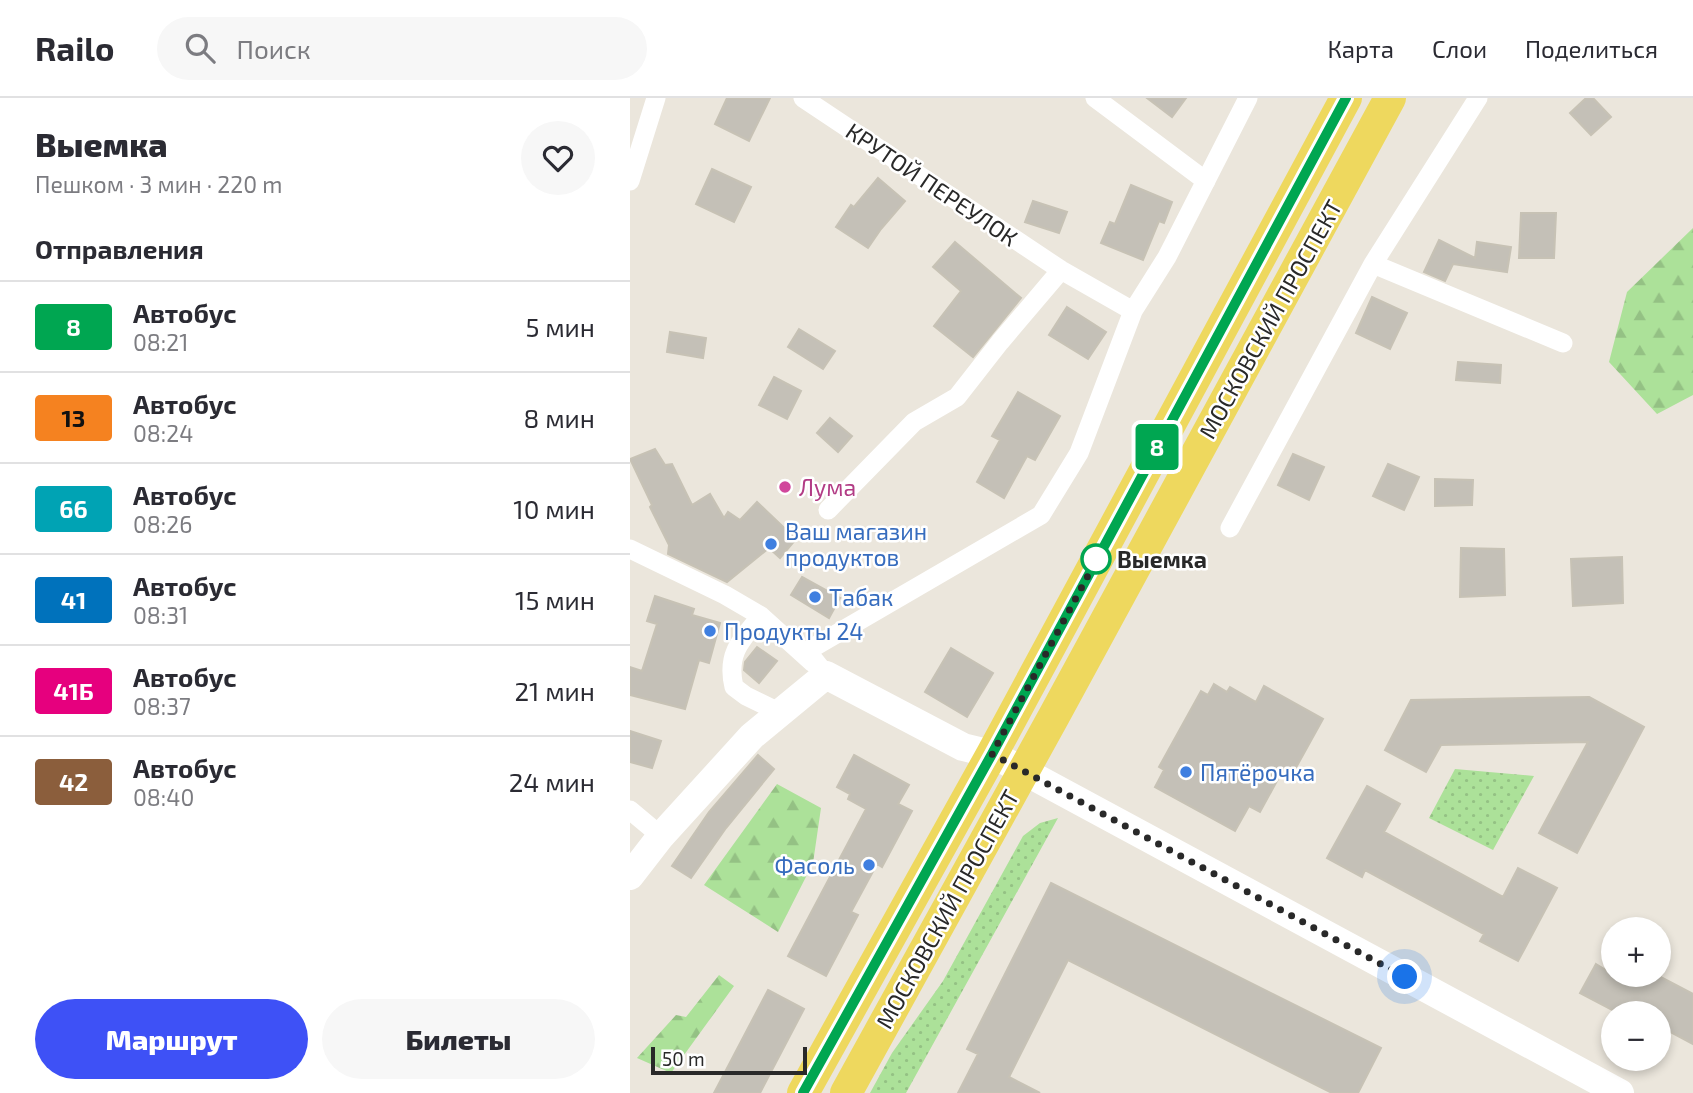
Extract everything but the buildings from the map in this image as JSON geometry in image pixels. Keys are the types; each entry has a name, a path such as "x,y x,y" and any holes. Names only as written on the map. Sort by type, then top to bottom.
{"main road":[{"name":"МОСКОВСКИЙ ПРОСПЕКТ","path":"803,1093 992,754 1346,98"},
{"name":"МОСКОВСКИЙ ПРОСПЕКТ","path":"846,1093 1390,98"},
{"path":"630,876 660,836 752,736 826,675 963,747 992,754 1619,1093"}],"street":[{"path":"630,181 656,98"},
{"name":"КРУТОЙ ПЕРЕУЛОК","path":"803,98 1061,270 1133,311"},
{"path":"1095,98 1206,181"},
{"path":"1230,528 1373,264 1478,98"},
{"path":"826,675 807,651 1041,515 1079,453 1133,311 1167,257 1244,99"},
{"path":"1373,264 1563,343"},
{"path":"828,510 914,422 957,397 999,342 1061,270"},
{"path":"630,545 761,616 826,675"},
{"path":"761,616 735,650 730,673 734,687 781,713"},
{"path":"630,810 660,836"}],"green space":[{"path":"1693,228 1693,395 1657,414 1609,362 1627,292"},
{"path":"1455,769 1534,776 1493,850 1429,818"},
{"path":"777,784 821,808 813,863 778,932 704,885"},
{"path":"1058,818 906,1093 870,1093 892,1053 943,981 1023,836 1040,823"},
{"path":"719,975 734,986 671,1073 637,1058 676,1015 686,1017"}],"bus line":[{"name":"8","path":"803,1093 992,754 1346,98"}],"place":[{"name":"Лума","path":"785,487"},
{"name":"Ваш магазин продуктов","path":"771,544"},
{"name":"Выемка","path":"1096,559"},
{"name":"Табак","path":"815,597"},
{"name":"Продукты 24","path":"710,631"},
{"name":"Пятёрочка","path":"1186,772"},
{"name":"Фасоль","path":"869,865"}],"route":[{"path":"1096,559 1098,557 992,754 1405,977"}]}
